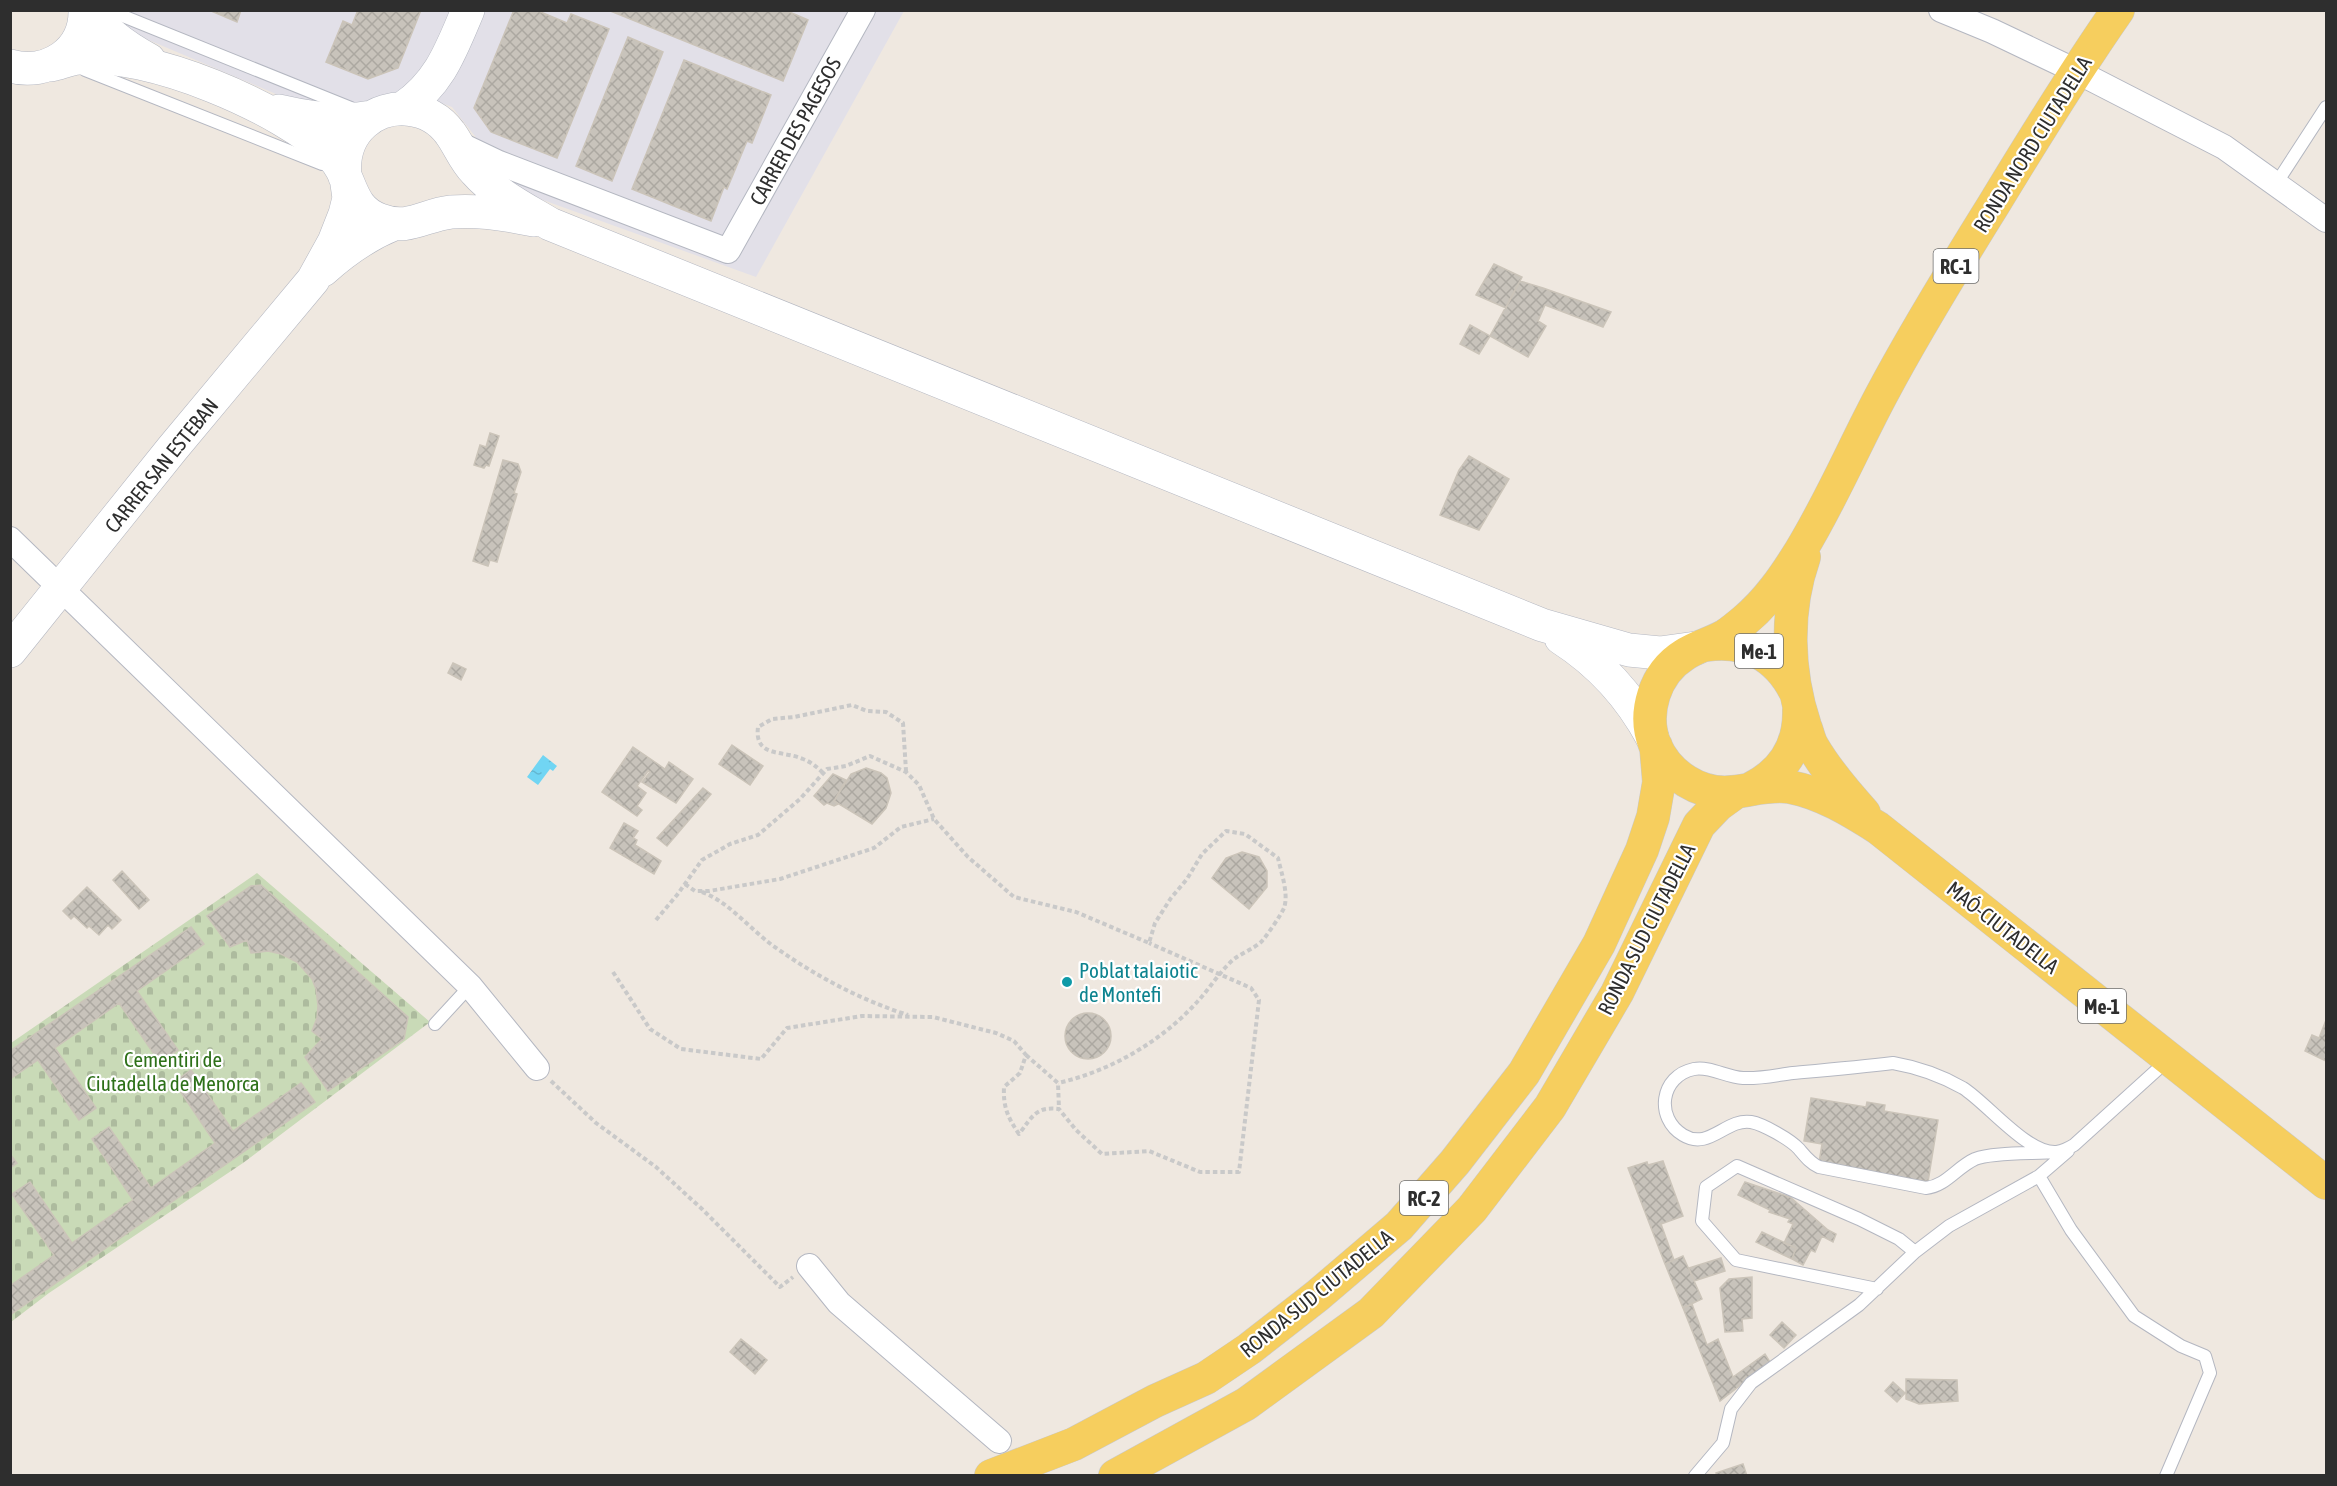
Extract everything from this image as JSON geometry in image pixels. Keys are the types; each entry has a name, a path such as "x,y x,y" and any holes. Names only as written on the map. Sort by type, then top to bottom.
{"main road":[{"path":"51,65 62,58 79,39 84,27 85,10"},
{"name":"Me-1","path":"90,10 101,25 122,43 172,72"},
{"path":"403,108 422,94 438,74 448,57 468,10"},
{"name":"RONDA NORD CIUTADELLA","path":"1812,533 1883,390 1959,259 2076,71 2118,10"},
{"path":"426,220 446,205 458,184 461,171 441,95 448,57"},
{"name":"Me-1","path":"10,66 37,69 78,58 116,59 172,72 262,107 316,118 360,119 403,108 418,111 432,116 452,138 475,172 515,204 550,224 1542,625 1629,650 1660,653 1717,643 1742,645 1764,654 1782,670 1797,700 1812,746 1851,799 1878,828"},
{"name":"Me-1","path":"262,107 308,135 334,157 341,166 354,198 364,211 378,220 394,224 410,224 448,213 478,212 511,215 550,224"},
{"path":"346,180 345,154 349,143 363,124 372,117"},
{"name":"CARRER SAN ESTEBAN","path":"10,651 172,449 313,280 325,261 345,214 348,198 346,180"},
{"name":"CARRER SAN ESTEBAN","path":"313,280 348,250 394,224"},
{"name":"RC-1","path":"1701,647 1726,636 1762,605 1812,533"},
{"name":"RC-1","path":"1797,700 1791,668 1795,587 1812,533"},
{"name":"Me-1","path":"1542,625 1580,650 1613,680 1635,708 1665,763 1678,776 1694,786 1712,792 1769,786 1789,787 1846,808 1878,828"},
{"path":"1654,742 1650,713 1655,690 1667,669 1686,654 1701,647"},
{"path":"1743,790 1772,777 1788,758 1798,735 1797,700"},
{"name":"RONDA SUD CIUTADELLA","path":"991,1476 1074,1444 1155,1401 1206,1378 1249,1349 1317,1296 1399,1226 1455,1162 1524,1073 1599,944 1642,850 1653,817 1659,782 1654,742"},
{"name":"RONDA SUD CIUTADELLA","path":"1115,1476 1246,1404 1371,1313 1472,1209 1550,1107 1617,993 1699,825 1718,805 1743,790"},
{"name":"MAÓ-CIUTADELLA","path":"1878,828 2326,1183"}],"street":[{"name":"CARRER DES PAGESOS","path":"452,138 499,163 728,251 863,10"},
{"path":"1941,10 2076,71 2224,147 2326,220"},
{"path":"10,539 62,587 470,986 537,1068"},
{"path":"808,1266 839,1303 999,1441"}],"lane":[{"path":"108,10 372,117"},
{"path":"51,65 82,69 111,79 318,161 346,180"},
{"path":"2276,184 2326,106"},
{"path":"435,1024 470,986"},
{"path":"1695,1476 1723,1443 1731,1409 1751,1383 1859,1305 1915,1252 1949,1226 2039,1176 2169,1059"},
{"path":"2056,1152 2034,1147 1977,1098 1960,1087 1912,1066 1893,1064 1744,1078 1703,1068 1692,1069 1675,1080 1664,1100 1664,1110 1668,1120 1686,1137 1708,1139 1740,1122 1752,1122 1792,1142 1812,1164 1819,1167 1926,1188 1942,1183 1965,1165 1985,1156 2056,1152 2074,1145"},
{"path":"1877,1289 1736,1260 1702,1221 1706,1186 1737,1166 1859,1219 1899,1239 1915,1252"},
{"path":"2039,1176 2071,1230 2134,1316 2181,1346 2205,1356 2210,1373 2166,1476"}],"path":[{"path":"823,773 802,758 761,746 757,739 758,727 772,718 794,717 852,705 867,711 886,712 903,723 906,772"},
{"path":"613,972 650,1029 681,1049 761,1059 788,1028 862,1016 933,1017 996,1033 1014,1041 1026,1055 1058,1083 1059,1109 1076,1130 1101,1154 1149,1151 1200,1172 1239,1172 1259,1000 1251,988 1076,912 1014,897 968,856 934,819 919,785 906,772 870,756 846,766 827,769 800,799 758,835 730,844 702,860 656,920"},
{"path":"699,891 780,879 874,848 901,827 934,819"},
{"path":"1058,1083 1082,1078 1114,1064 1148,1044 1180,1019 1233,960 1261,942 1284,907 1284,887 1278,858 1245,834 1226,831 1202,854 1187,879 1171,898 1155,923 1149,943"},
{"path":"685,884 716,897 770,943 805,968 858,996 912,1017"},
{"path":"1026,1055 1020,1073 1004,1087 1004,1104 1009,1120 1019,1134 1039,1110 1059,1109"},
{"path":"537,1068 596,1123 656,1167 702,1209 780,1287 808,1266"}],"shaded area":[{"path":"107,11 904,11 756,277 518,191 452,107 406,90 362,105 302,105 132,33"}],"green space":[{"name":"Cementiri de Ciutadella de Menorca","path":"257,873 430,1022 243,1163 49,1293 11,1322 11,1043"}],"water":[{"path":"543,755 557,766 553,771 550,769 538,785 527,777"}],"building":[{"path":"209,10 241,10 237,22"},
{"path":"358,10 421,10 398,68 368,79 326,62 343,21 352,25"},
{"path":"514,10 536,10 567,23 571,14 609,29 557,158 491,132 474,108"},
{"path":"608,10 785,10 808,20 783,81"},
{"path":"628,37 663,52 612,181 576,166"},
{"path":"684,60 771,95 752,143 747,141 727,189 724,187 711,221 632,189"},
{"path":"1494,264 1522,277 1506,308 1476,295"},
{"path":"1520,281 1611,312 1603,327 1545,305 1538,321 1546,326 1528,357 1490,336"},
{"path":"1470,325 1490,336 1479,354 1460,344"},
{"path":"490,433 499,436 489,466 486,465 484,468 474,465 480,445 486,447"},
{"path":"1469,456 1509,479 1479,530 1440,515 1459,470"},
{"path":"503,460 518,464 521,472 514,493 517,494 497,562 490,560 488,566 473,561"},
{"path":"453,663 466,669 461,680 448,673"},
{"path":"732,745 763,766 750,785 719,764"},
{"path":"633,747 665,769 669,762 693,779 676,803 642,782 650,772 648,771 637,786 646,793 637,806 642,810 637,816 602,792"},
{"path":"866,768 881,773 887,778 891,793 886,808 872,824 834,801 851,774"},
{"path":"833,774 846,780 834,801 838,804 824,805 814,796"},
{"path":"703,788 711,794 667,846 657,838"},
{"path":"624,823 638,831 633,838 637,840 635,845 661,861 654,874 610,848"},
{"path":"1242,852 1259,857 1267,871 1267,887 1249,909 1212,878 1226,858"},
{"path":"122,871 149,900 139,909 113,880"},
{"path":"261,885 408,1017 404,1039 328,1091 305,1057 322,1039 312,1031 317,1018 318,1006 312,979 297,962 281,954 268,951 251,953 247,940 230,947 207,916 251,886"},
{"path":"87,887 121,920 112,929 108,925 99,935 74,916 71,919 63,911"},
{"path":"191,927 204,944 137,991 178,1050 160,1063 119,1003 55,1048 96,1108 79,1120 38,1060 10,1079 10,1051"},
{"path":"1088,1013 1104,1020 1111,1036 1104,1052 1088,1059 1072,1052 1065,1036 1072,1020"},
{"path":"2326,1020 2326,1061 2305,1051 2312,1035 2319,1038"},
{"path":"191,1070 233,1131 301,1083 315,1102 10,1315 10,1286 54,1255 12,1194 30,1182 72,1243 133,1200 92,1139 109,1127 151,1188 215,1143 174,1082"},
{"path":"1811,1098 1866,1107 1867,1102 1885,1105 1884,1111 1938,1120 1928,1182 1819,1163 1822,1144 1804,1141"},
{"path":"10,1154 17,1163 10,1168"},
{"path":"1663,1161 1683,1216 1661,1224 1674,1260 1665,1264 1628,1168 1647,1162 1648,1165"},
{"path":"1745,1182 1790,1197 1828,1230 1836,1234 1833,1242 1822,1236 1815,1252 1811,1250 1803,1265 1792,1259 1796,1248 1784,1243 1793,1224 1788,1222 1790,1219 1769,1212 1770,1210 1738,1195"},
{"path":"1762,1232 1796,1248 1792,1259 1756,1242"},
{"path":"1683,1256 1702,1299 1683,1308 1665,1264"},
{"path":"1721,1258 1725,1271 1694,1281 1689,1268"},
{"path":"1752,1277 1752,1318 1742,1319 1743,1331 1725,1332 1720,1288 1729,1279"},
{"path":"1692,1304 1707,1345 1718,1339 1733,1377 1765,1354 1770,1362 1720,1401 1683,1308"},
{"path":"1782,1322 1796,1335 1784,1348 1770,1335"},
{"path":"741,1339 767,1360 755,1374 730,1352"},
{"path":"1906,1379 1957,1380 1958,1401 1919,1404 1906,1399"},
{"path":"1893,1382 1905,1393 1897,1402 1885,1391"},
{"path":"1743,1464 1747,1476 1717,1476 1716,1473"}],"place":[{"name":"Poblat talaiotic de Montefi","path":"1067,982"}]}
